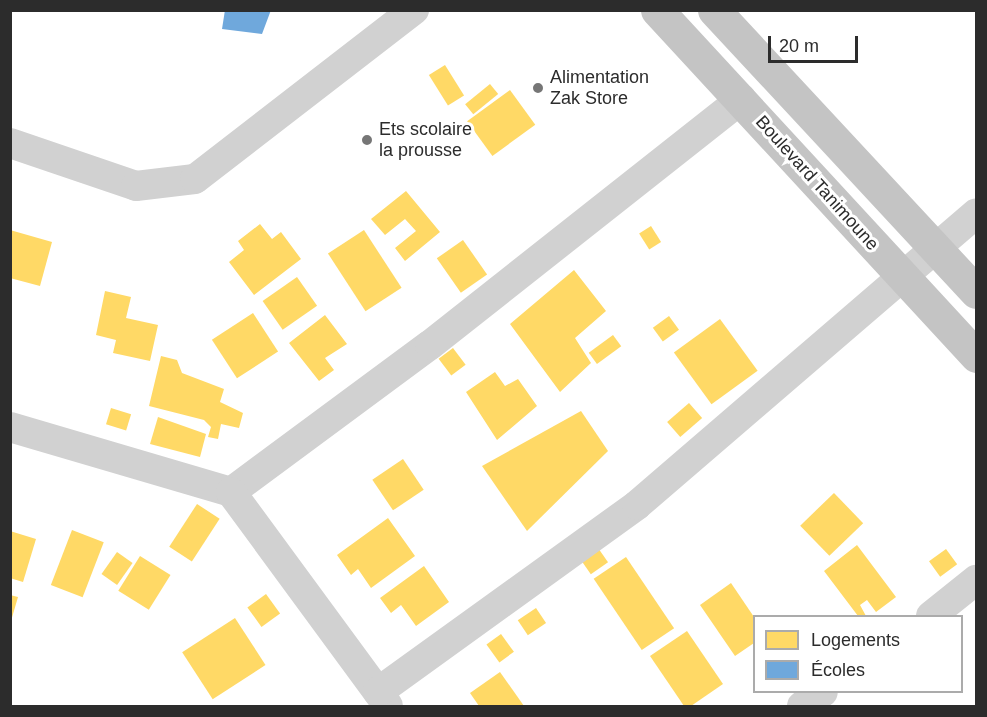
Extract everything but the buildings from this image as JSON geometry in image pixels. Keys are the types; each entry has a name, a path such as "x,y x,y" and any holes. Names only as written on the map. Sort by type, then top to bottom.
{"main road":[{"name":"Boulevard Tanimoune","path":"657,10 976,356"},
{"path":"714,10 976,292"}],"street":[{"path":"10,143 136,186 195,179 414,10"},
{"path":"231,492 439,338 741,99"},
{"path":"10,427 231,492 383,699 637,505 902,277 936,251 976,213"},
{"path":"932,615 976,580"},
{"path":"802,706 822,693"}],"place":[{"name":"Alimentation Zak Store","path":"538,88"},
{"name":"Ets scolaire la prousse","path":"367,140"}]}
